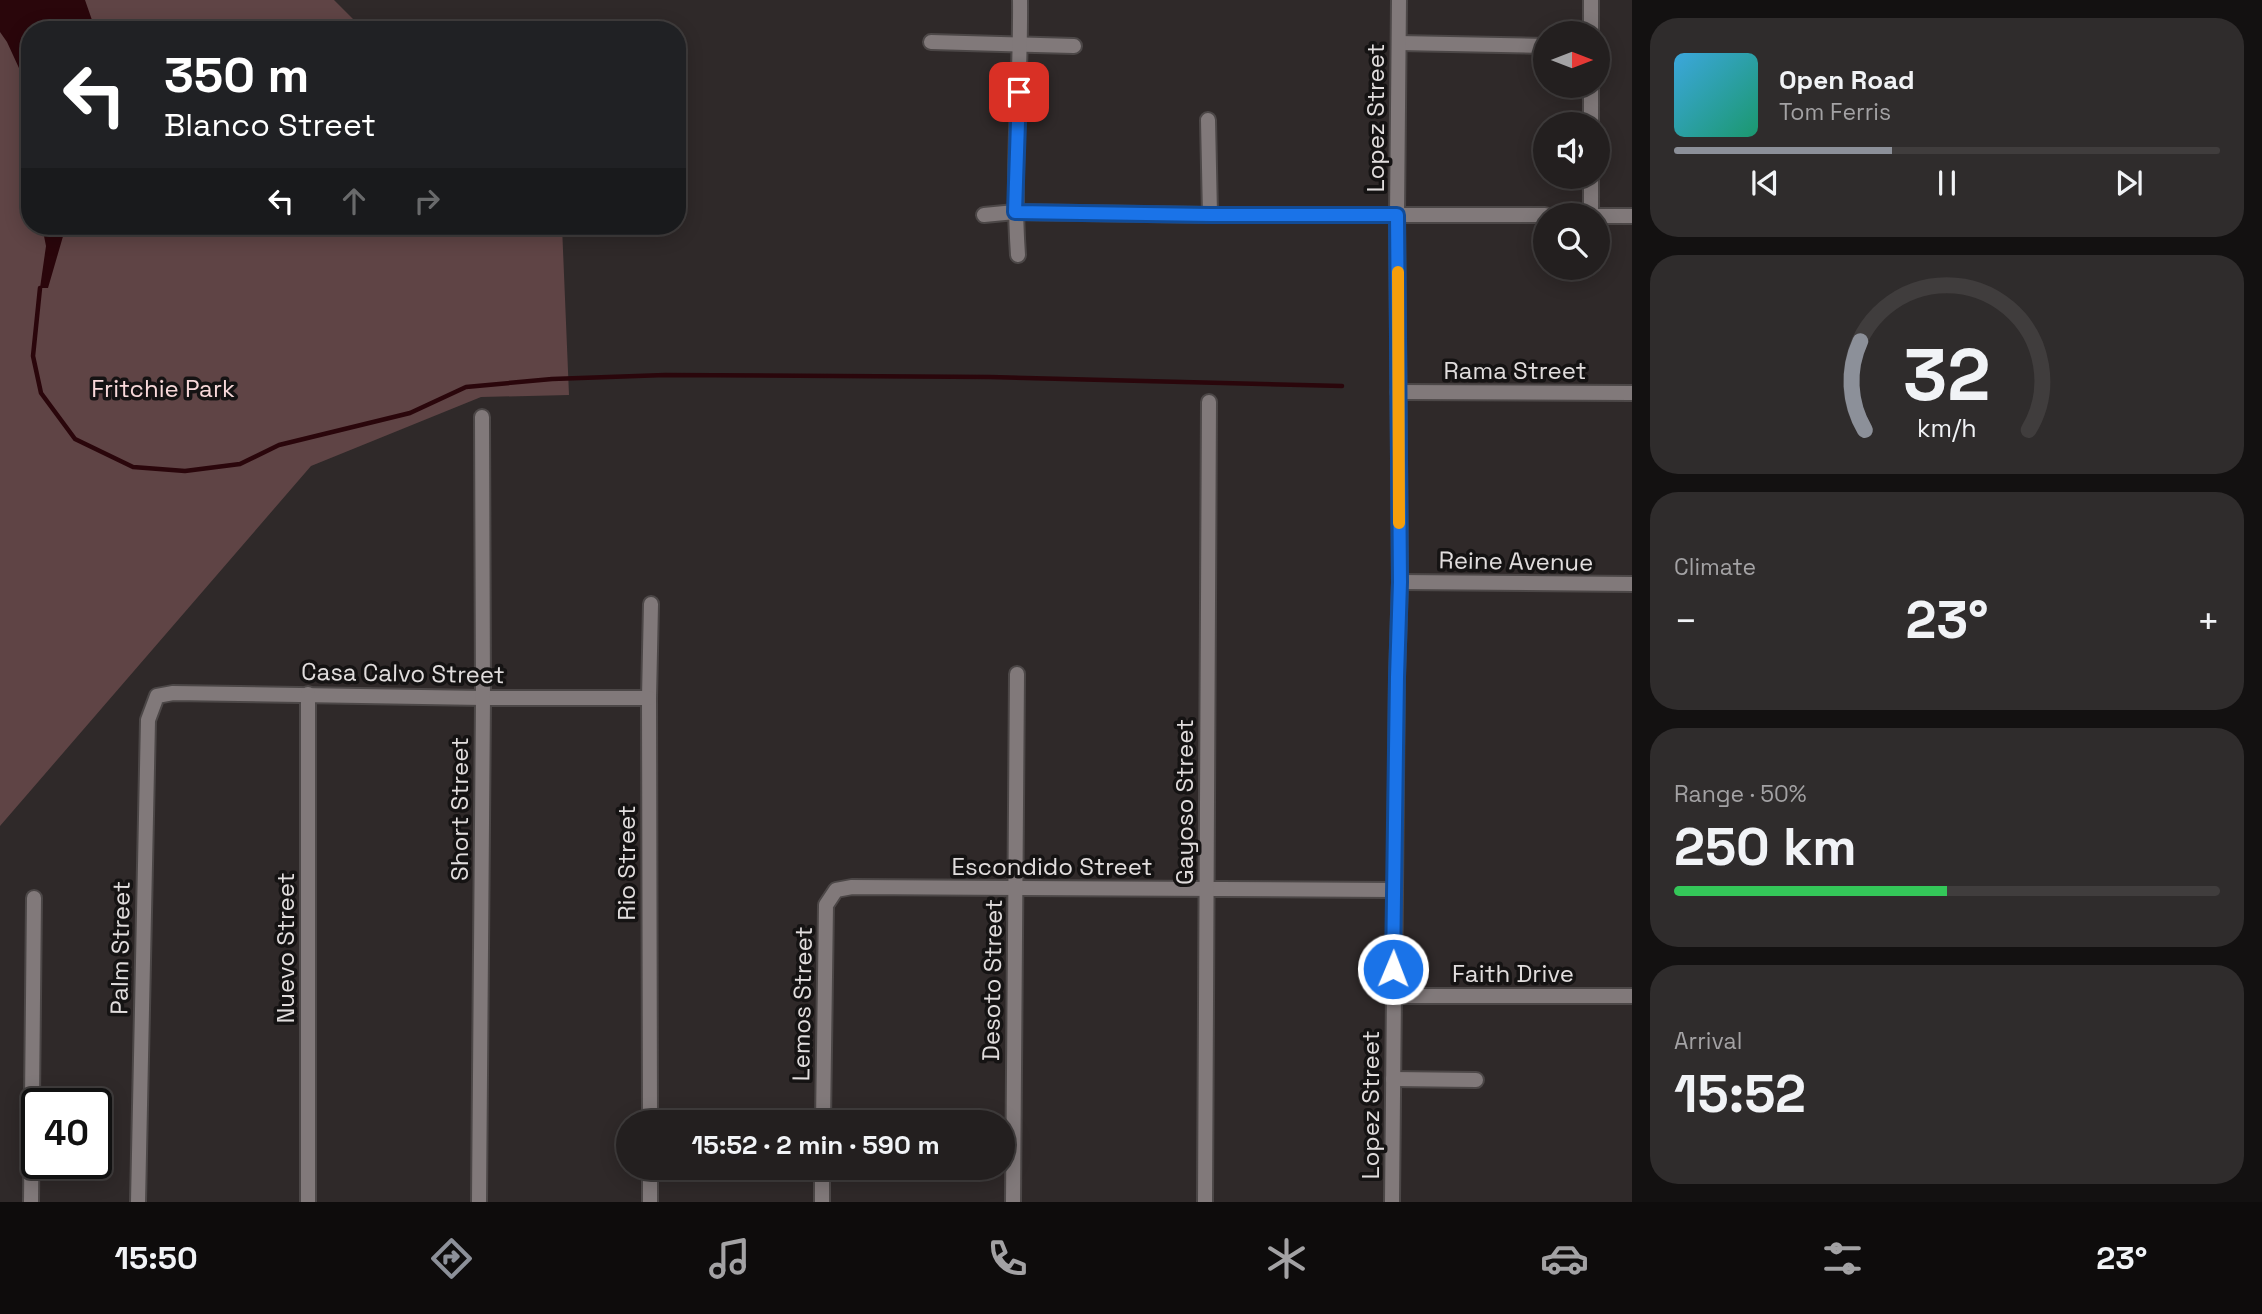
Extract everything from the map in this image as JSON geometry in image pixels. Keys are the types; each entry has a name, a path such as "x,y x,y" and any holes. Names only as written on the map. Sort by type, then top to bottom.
{"street":[{"path":"1018,255 1015,212 1020,0"},
{"name":"Lopez Street","path":"1392,1202 1400,582 1397,215 1399,0"},
{"path":"1591,0 1591,21"},
{"path":"931,42 1074,46"},
{"path":"1399,43 1533,46"},
{"path":"1208,120 1210,215"},
{"path":"985,215 1015,212 1533,215"},
{"path":"1610,216 1632,216"},
{"name":"Rama Street","path":"1398,392 1632,393"},
{"name":"Gayoso Street","path":"1205,1202 1209,402"},
{"name":"Short Street","path":"479,1202 482,417"},
{"name":"Reine Avenue","path":"1400,582 1632,584"},
{"name":"Rio Street","path":"650,1110 651,604"},
{"name":"Desoto Street","path":"1013,1202 1017,674"},
{"name":"Casa Calvo Street","path":"157,696 173,693 649,698"},
{"name":"Nuevo Street","path":"308,694 308,1202"},
{"name":"Palm Street","path":"138,1202 148,720 157,696"},
{"name":"Escondido Street","path":"836,890 852,887 1394,890"},
{"name":"Lemos Street","path":"823,1110 826,905 836,890"},
{"path":"31,1202 34,898"},
{"name":"Faith Drive","path":"1393,996 1632,996"},
{"path":"1393,1079 1476,1080"},
{"path":"650,1180 650,1202"},
{"path":"822,1180 822,1202"}],"green space":[{"name":"Fritchie Park","path":"0,0 334,0 355,21 21,21 21,235 562,235 569,395 481,397 311,466 0,826"}],"shaded area":[{"path":"0,0 85,0 92,21 21,21 21,72 0,32"},
{"path":"44,235 63,235 48,288 40,288 46,246"}],"waterway":[{"path":"40,288 33,356 41,393 75,439 133,467 185,471 240,464 279,445 410,413 466,387 552,379 665,375 990,377 1342,386"}],"slow traffic":[{"path":"1398,272 1399,523"}],"route":[{"path":"1019,92 1015,212 1397,215 1400,582 1393,969"}]}
